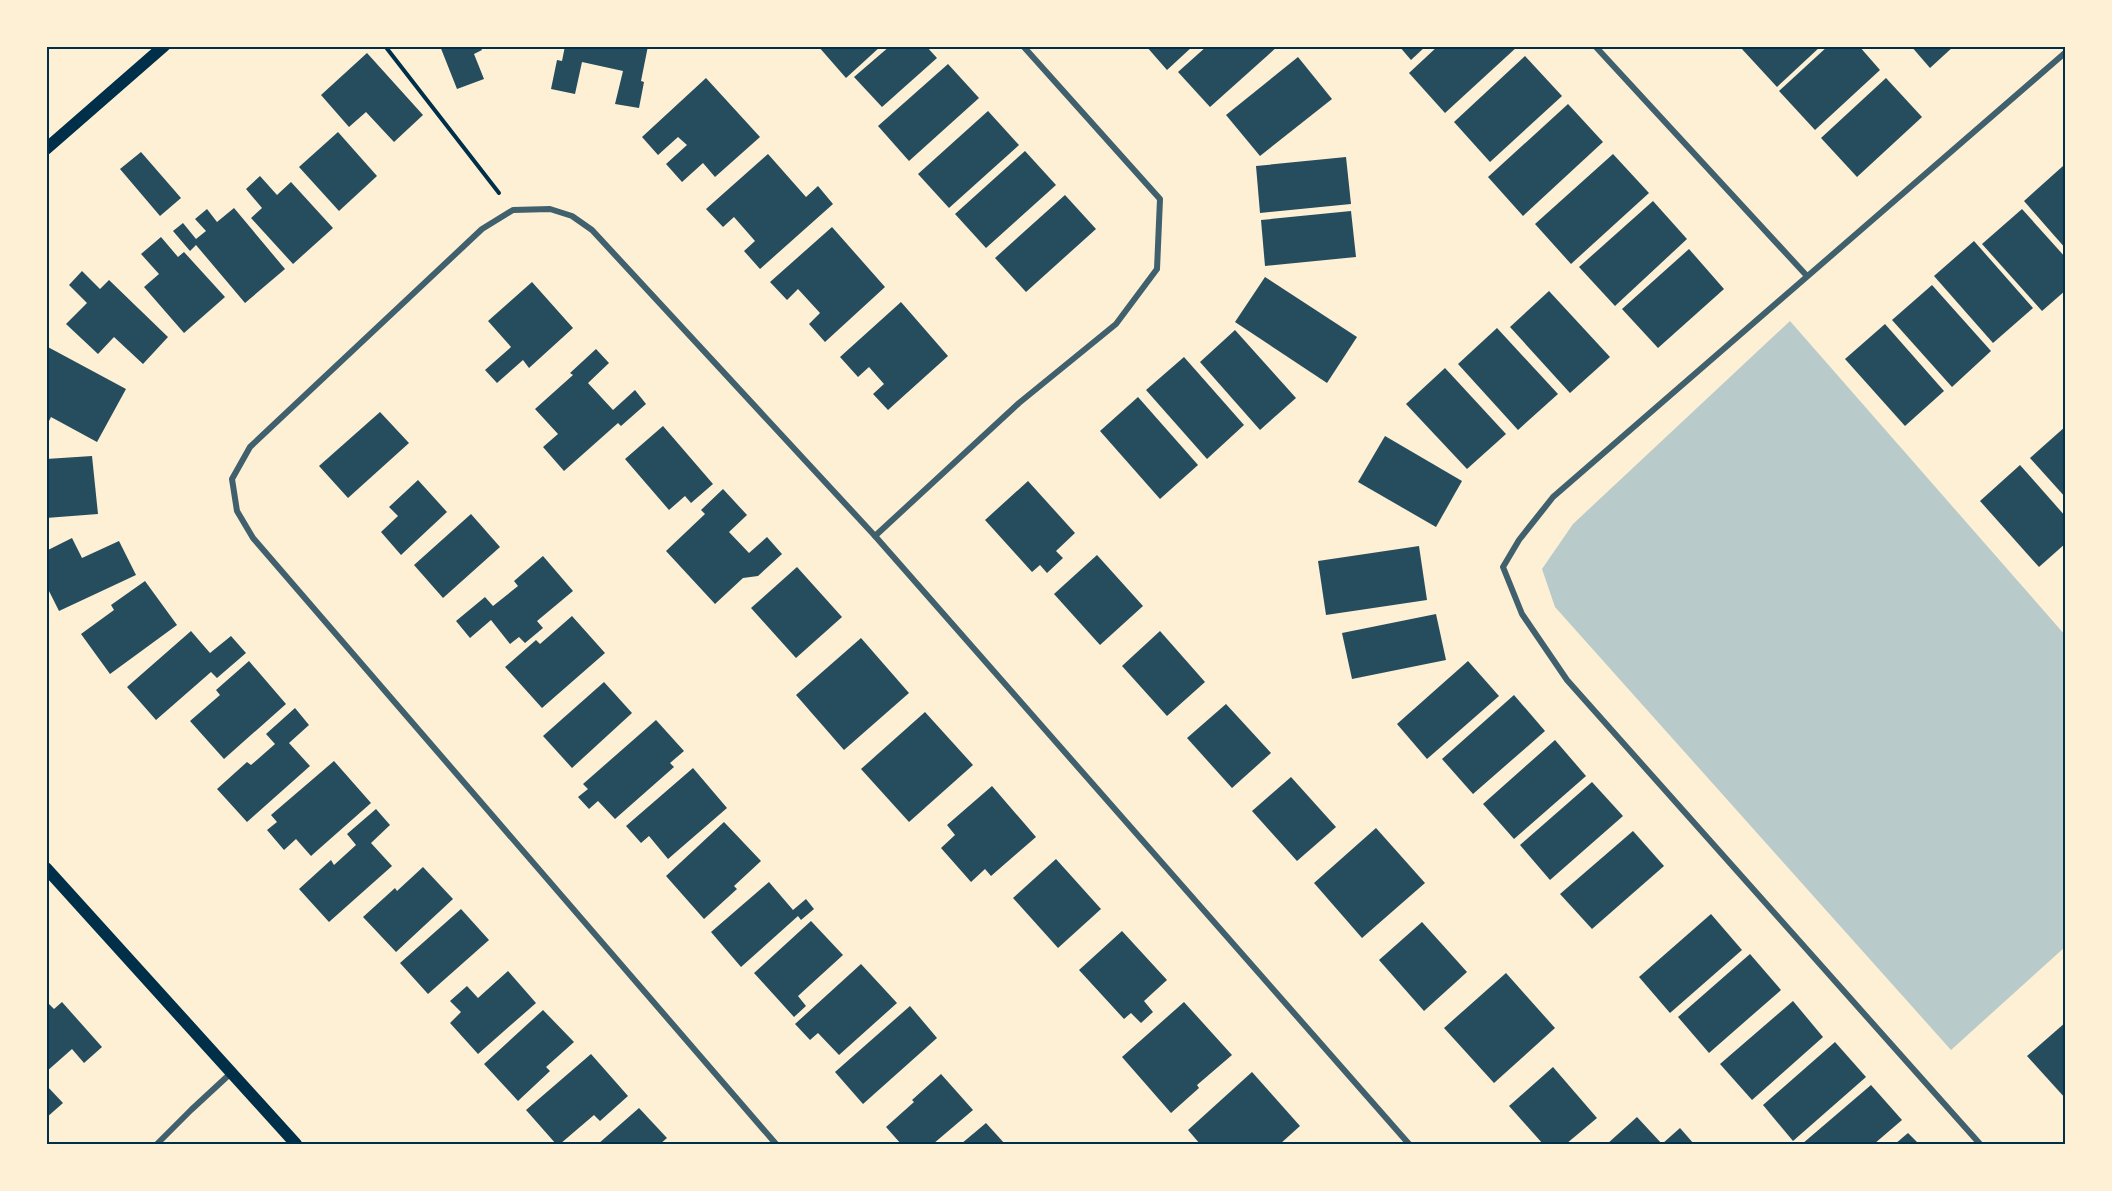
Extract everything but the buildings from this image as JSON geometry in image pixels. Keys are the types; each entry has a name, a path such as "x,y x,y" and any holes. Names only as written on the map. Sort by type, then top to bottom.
{"main road":[{"path":"46,149 164,46"},
{"path":"46,868 296,1144"}],"street":[{"path":"874,536 1019,403 1116,324 1157,269 1160,199 1023,46"},
{"path":"1595,46 1807,276"},
{"path":"1980,1144 1567,680 1522,614 1503,567 1519,540 1553,497 2066,52"},
{"path":"776,1144 254,538 237,510 232,479 250,447 482,229 513,210 550,209 572,216 592,230 874,536 1409,1144"},
{"path":"157,1144 231,1073"}],"path":[{"path":"386,46 513,210"}],"shaded area":[{"path":"1790,321 2065,635 2065,947 1951,1050 1555,607 1542,569 1573,524"}]}
